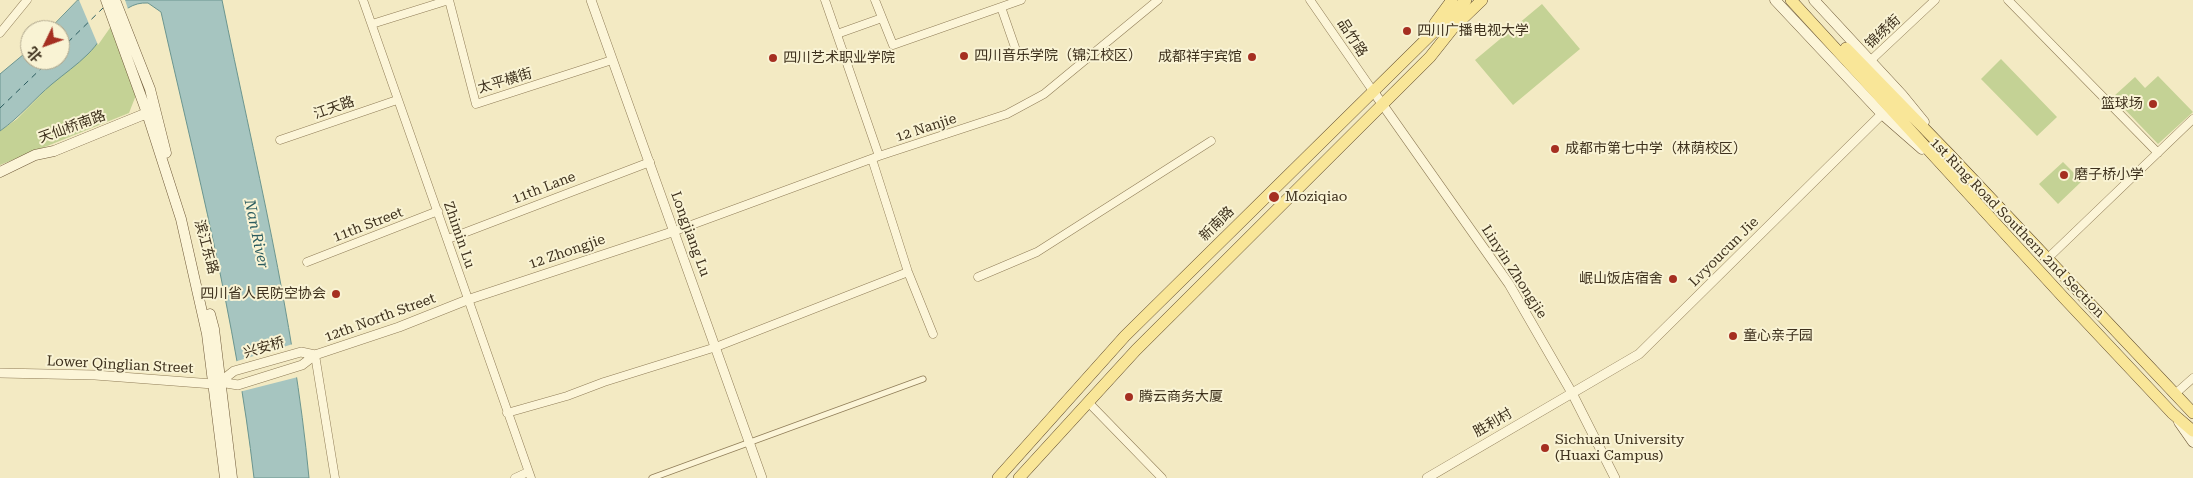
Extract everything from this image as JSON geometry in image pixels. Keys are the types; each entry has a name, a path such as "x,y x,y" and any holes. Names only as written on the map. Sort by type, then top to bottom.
{"main road":[{"path":"106,0 123,33"},
{"path":"115,0 123,33"},
{"path":"1418,45 1452,0"},
{"name":"新南路","path":"998,478 1125,336 1418,45 1466,0"},
{"path":"1430,57 1453,28 1482,0"},
{"path":"1019,478 1136,350 1382,104 1492,0"},
{"name":"1st Ring Road Southern 2nd Section","path":"1775,0 1882,114 1942,168 2172,413 2193,431"},
{"path":"1791,0 1942,168"},
{"path":"1800,0 1949,154"},
{"name":"1st Ring Road Southern 2nd Section","path":"1814,0 1902,94 1949,154 2190,409"},
{"name":"滨江东路","path":"123,33 151,111 188,248 207,334 232,478"},
{"name":"天仙桥南路","path":"0,172 35,155 54,151 151,111"},
{"name":"滨江东路","path":"216,383 225,478"},
{"name":"1st Ring Road Southern 2nd Section","path":"2172,413 2193,442"}],"street":[{"path":"0,33 27,0"},
{"name":"Zhimin Lu","path":"363,0 530,475"},
{"name":"太平横街","path":"372,24 449,0 476,104 612,60"},
{"name":"Longjiang Lu","path":"591,0 675,230 762,478"},
{"path":"825,0 876,158 908,272 933,334"},
{"path":"875,0 893,45 1021,0"},
{"name":"12 Nanjie","path":"675,230 876,158 1008,114 1044,94 1158,0"},
{"name":"品竹路","path":"1310,0 1373,91"},
{"name":"锦绣街","path":"1870,61 1935,0"},
{"path":"2008,0 2158,153"},
{"path":"1001,7 1018,56"},
{"path":"837,34 882,18"},
{"name":"Linyin Zhongjie","path":"1373,91 1509,284 1572,392 1615,478"},
{"name":"江天路","path":"280,140 397,100"},
{"name":"Lvyoucun Jie","path":"1572,392 1639,354 1882,114"},
{"path":"2047,259 2193,119"},
{"path":"978,277 1037,252 1211,141"},
{"name":"11th Lane","path":"448,239 650,162"},
{"name":"11th Street","path":"306,262 438,211"},
{"name":"12 Zhongjie","path":"467,300 675,230"},
{"path":"508,413 567,396 716,347 908,272"},
{"name":"12th North Street","path":"301,352 315,355 399,327 467,300"},
{"name":"兴安桥","path":"216,383 234,370 301,352"},
{"path":"315,355 335,478"},
{"name":"Lower Qinglian Street","path":"0,373 95,375 238,384 302,365 315,355"},
{"path":"2175,394 2193,378"},
{"path":"652,478 923,379"},
{"name":"胜利村","path":"1427,478 1572,392"},
{"path":"1088,402 1162,478"},
{"path":"515,478 530,475"}],"green space":[{"path":"1542,4 1580,49 1513,105 1475,60"},
{"path":"111,23 138,90 129,113 0,165 0,131 17,119 65,70 70,70 70,65"},
{"path":"2001,59 2057,117 2037,136 1981,79"},
{"name":"篮球场","path":"2158,76 2193,112 2158,144 2113,97 2135,77 2145,88"},
{"path":"2063,162 2082,181 2058,204 2039,184"}],"water":[{"name":"Nan River","path":"78,0 222,0 260,178 294,358 309,478 254,478 237,360 226,302 161,12 148,3 128,8 114,21 95,47 70,70 70,20 59,20"},
{"path":"20,57 20,70 70,70 0,131 0,74"}],"pier":[{"path":"79,0 125,0 129,12 112,25 98,45"},
{"path":"293,344 298,377 239,392 234,362"}],"ferry route":[{"path":"70,40 104,7"},
{"path":"0,108 40,70"}],"place":[{"name":"四川广播电视大学","path":"1407,31"},
{"name":"四川音乐学院（锦江校区）","path":"964,56"},
{"name":"成都祥宇宾馆","path":"1252,57"},
{"name":"四川艺术职业学院","path":"773,58"},
{"name":"篮球场","path":"2153,104"},
{"name":"成都市第七中学（林荫校区）","path":"1555,149"},
{"name":"磨子桥小学","path":"2064,175"},
{"name":"Moziqiao","path":"1274,197"},
{"name":"岷山饭店宿舍","path":"1673,279"},
{"name":"四川省人民防空协会","path":"336,294"},
{"name":"童心亲子园","path":"1733,336"},
{"name":"腾云商务大厦","path":"1129,397"},
{"name":"Sichuan University (Huaxi Campus)","path":"1545,448"}]}
